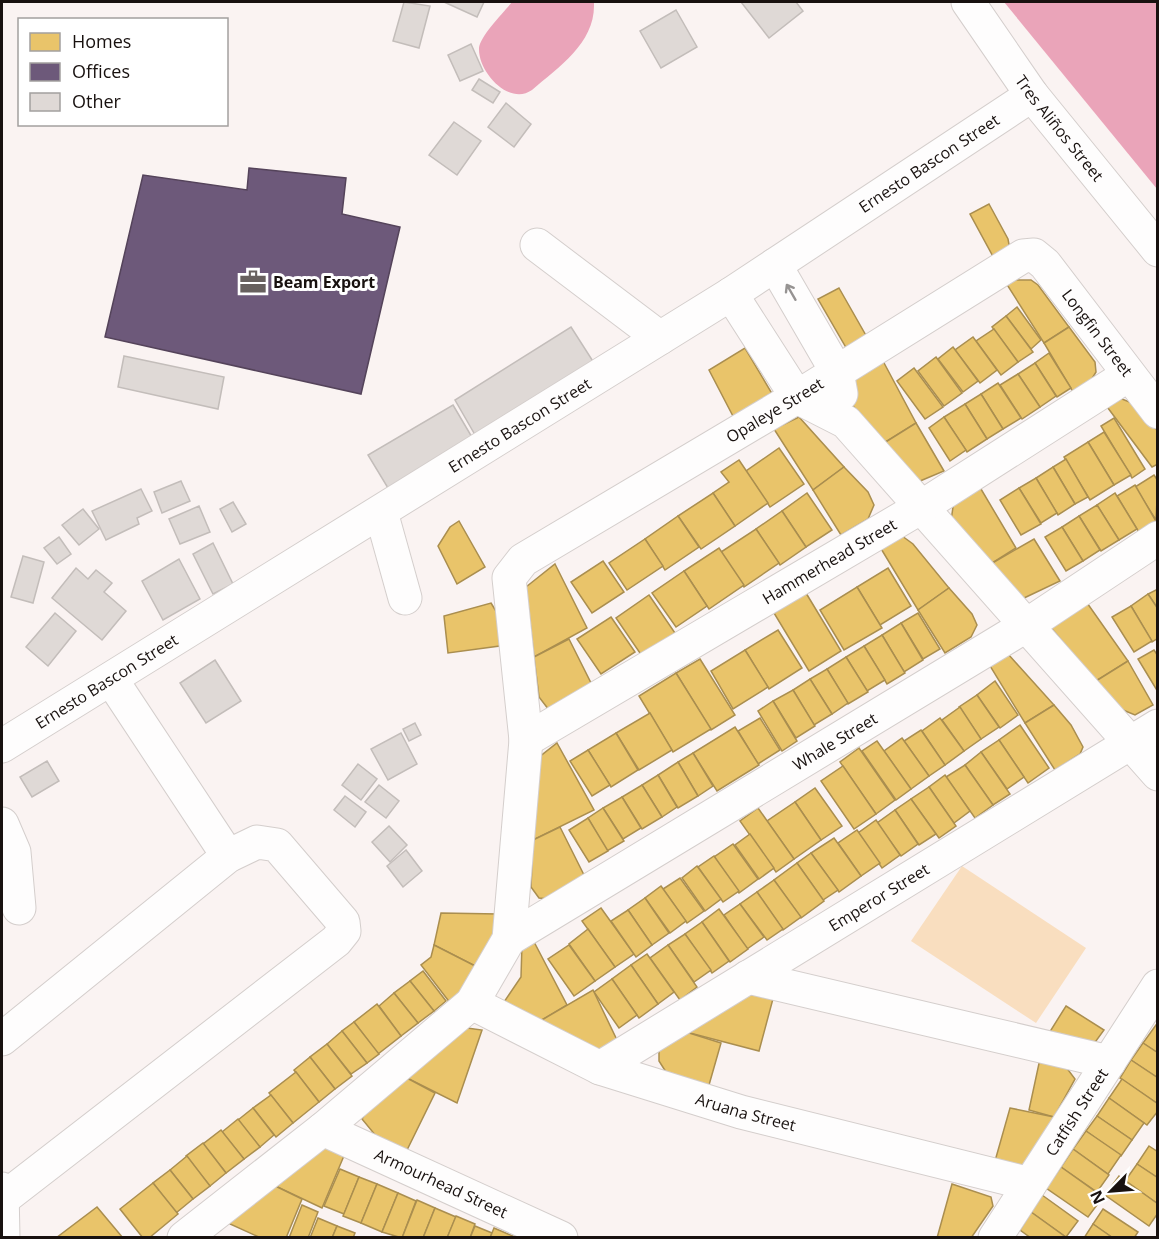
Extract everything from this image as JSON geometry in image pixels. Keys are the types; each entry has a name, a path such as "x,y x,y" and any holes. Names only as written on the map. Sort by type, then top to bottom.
{"street":[{"name":"Tres Aliños Street","path":"968,2 1032,95 1158,250"},
{"name":"Ernesto Bascon Street","path":"2,746 731,294 1032,95"},
{"path":"537,245 660,338"},
{"name":"Opaleye Street","path":"526,740 510,596 509,578 514,568 523,560 797,397 1023,256 1034,255"},
{"name":"Longfin Street","path":"1034,255 1045,264 1158,412"},
{"path":"775,265 837,372 846,422"},
{"path":"731,294 797,397 846,422 923,506 1158,774"},
{"name":"Hammerhead Street","path":"526,740 923,506 1128,375"},
{"path":"381,512 405,598"},
{"name":"Whale Street","path":"509,939 1027,625 1158,538"},
{"path":"111,679 228,856"},
{"name":"Emperor Street","path":"600,1068 1158,726"},
{"path":"201,1234 472,1003 509,939 526,740"},
{"path":"2,824 14,852 19,908"},
{"path":"2,1039 228,856 257,842 277,845 343,922 344,931 336,941 3,1194 3,1238"},
{"path":"748,977 1109,1062"},
{"name":"Catfish Street","path":"996,1238 1158,986"},
{"name":"Aruana Street","path":"472,1003 600,1068 741,1112 1030,1184"},
{"name":"Armourhead Street","path":"323,1130 561,1238"}],"shaded area":[{"path":"512,2 594,2 589,31 574,53 532,90 523,94 514,94 497,84 489,76 480,57 479,48 483,37"},
{"path":"1004,2 1157,2 1157,189"},
{"path":"962,866 1086,948 1036,1023 911,941"}],"building: Homes":[{"path":"989,204 1008,239 1010,250 996,262 970,214"},
{"path":"1011,280 1031,280 1038,285 1069,327 1044,343 1006,283"},
{"path":"839,288 868,339 848,351 818,299"},
{"path":"1017,307 1041,340 1031,349 1006,316"},
{"path":"1006,316 1033,352 1018,362 992,327"},
{"path":"1069,327 1095,362 1096,372 1090,382 1073,392 1044,343"},
{"path":"994,329 1018,362 1001,375 976,341"},
{"path":"973,337 997,370 980,383 955,350"},
{"path":"953,347 978,381 963,392 938,359"},
{"path":"745,348 774,397 735,420 709,370"},
{"path":"1049,353 1071,388 1057,397 1035,363"},
{"path":"936,357 962,393 944,406 918,371"},
{"path":"883,361 916,423 884,443 848,400 848,385"},
{"path":"1035,363 1056,396 1040,407 1018,374"},
{"path":"914,368 943,407 925,419 897,381"},
{"path":"1018,374 1040,407 1022,419 1000,385"},
{"path":"998,383 1021,418 1003,429 981,394"},
{"path":"981,394 1003,429 987,439 965,404"},
{"path":"1111,399 1122,399 1142,407 1158,432 1158,464 1152,467 1105,404"},
{"path":"965,404 987,439 967,452 944,417"},
{"path":"799,417 844,467 813,490 774,429"},
{"path":"944,417 966,450 950,461 929,428"},
{"path":"1114,418 1145,469 1132,478 1101,426"},
{"path":"916,423 944,471 920,481 884,443"},
{"path":"1104,432 1131,475 1114,485 1088,442"},
{"path":"1088,442 1114,485 1090,500 1064,457"},
{"path":"779,448 804,484 770,507 746,471"},
{"path":"1066,459 1088,497 1075,504 1053,467"},
{"path":"739,460 768,503 735,526 713,493 729,482 721,472"},
{"path":"844,467 868,492 874,505 868,519 841,535 813,490"},
{"path":"1053,467 1075,504 1058,515 1036,478"},
{"path":"1154,475 1158,481 1156,520 1135,487"},
{"path":"1036,478 1057,513 1041,523 1019,488"},
{"path":"978,484 1016,548 989,565 951,521 954,500"},
{"path":"1135,485 1157,523 1140,534 1117,496"},
{"path":"1019,488 1041,524 1021,535 1000,500"},
{"path":"713,493 735,526 701,549 678,516"},
{"path":"807,493 832,530 806,547 782,511"},
{"path":"1115,493 1137,529 1119,540 1097,505"},
{"path":"1097,505 1119,540 1101,551 1079,516"},
{"path":"782,511 806,547 780,565 756,529"},
{"path":"678,516 699,547 665,570 645,539"},
{"path":"1079,516 1100,550 1083,561 1062,527"},
{"path":"459,521 485,567 457,584 438,546 450,527"},
{"path":"1062,527 1083,561 1066,571 1045,537"},
{"path":"756,529 779,563 744,587 721,552"},
{"path":"898,533 913,544 949,588 918,610 877,542"},
{"path":"645,539 663,566 627,590 609,563"},
{"path":"1034,539 1060,581 1024,598 989,565"},
{"path":"719,548 744,585 709,609 684,571"},
{"path":"603,561 624,592 592,613 571,582"},
{"path":"555,564 587,628 534,657 526,587"},
{"path":"888,568 911,606 880,625 857,587"},
{"path":"684,571 707,606 676,627 652,593"},
{"path":"857,587 882,628 844,650 820,610"},
{"path":"949,588 972,614 977,625 971,637 945,653 918,610"},
{"path":"1158,589 1158,609 1148,594"},
{"path":"806,593 841,651 809,671 774,613"},
{"path":"1148,594 1158,609 1158,638 1152,642 1131,606"},
{"path":"649,595 675,633 642,656 616,618"},
{"path":"1085,600 1128,661 1096,681 1052,629 1054,620"},
{"path":"491,603 508,631 507,645 448,653 444,616"},
{"path":"1131,606 1152,641 1134,652 1112,617"},
{"path":"918,613 940,649 923,659 901,623"},
{"path":"611,617 635,652 601,674 577,639"},
{"path":"901,623 923,660 904,672 882,635"},
{"path":"778,630 802,668 769,689 745,650"},
{"path":"882,635 905,673 887,684 864,646"},
{"path":"569,639 594,689 549,710 539,697 534,657"},
{"path":"864,646 885,680 867,691 846,657"},
{"path":"745,650 768,687 733,709 711,671"},
{"path":"1154,650 1158,656 1158,692 1138,659"},
{"path":"1008,654 1054,705 1025,723 987,661"},
{"path":"846,657 868,692 848,704 827,669"},
{"path":"700,659 735,715 711,730 676,673"},
{"path":"1128,661 1153,705 1135,715 1123,710 1096,681"},
{"path":"827,669 848,703 832,714 810,679"},
{"path":"676,673 711,729 673,752 639,696"},
{"path":"810,679 832,714 814,725 793,690"},
{"path":"995,681 1018,715 1000,728 977,695"},
{"path":"793,690 815,726 796,738 773,701"},
{"path":"977,695 999,727 981,739 959,707"},
{"path":"773,701 797,741 782,751 758,711"},
{"path":"1054,705 1071,725 1083,747 1080,754 1055,770 1025,723"},
{"path":"960,707 981,739 964,751 942,720"},
{"path":"650,713 672,750 639,770 616,733"},
{"path":"760,718 780,750 758,764 738,731"},
{"path":"940,718 964,751 945,765 922,731"},
{"path":"1020,725 1049,768 1028,783 999,740"},
{"path":"735,727 759,765 717,791 693,753"},
{"path":"921,730 945,765 929,776 904,741"},
{"path":"616,733 638,770 611,787 588,750"},
{"path":"902,738 929,776 911,789 884,751"},
{"path":"999,740 1024,777 1007,789 981,752"},
{"path":"877,741 911,789 896,800 862,751"},
{"path":"557,743 594,810 533,840 538,758"},
{"path":"859,748 895,800 876,814 840,762"},
{"path":"588,750 610,785 592,796 570,761"},
{"path":"981,752 1010,794 993,805 965,765"},
{"path":"693,753 713,786 698,796 678,762"},
{"path":"678,762 698,796 678,808 658,775"},
{"path":"965,765 993,805 975,818 946,777"},
{"path":"843,766 876,814 854,829 821,781"},
{"path":"658,775 677,807 662,817 642,785"},
{"path":"945,775 970,811 954,823 929,787"},
{"path":"642,785 662,817 642,829 622,797"},
{"path":"929,787 956,826 939,838 911,799"},
{"path":"815,788 842,826 821,840 795,802"},
{"path":"622,797 641,828 623,839 603,808"},
{"path":"911,799 936,834 919,845 895,810"},
{"path":"795,802 821,840 794,859 767,821"},
{"path":"603,808 624,841 607,851 588,818"},
{"path":"758,808 794,859 776,872 740,821"},
{"path":"895,810 918,844 901,856 877,823"},
{"path":"588,818 608,851 589,862 569,830"},
{"path":"876,820 900,855 882,868 858,833"},
{"path":"560,827 585,877 549,899 539,898 531,887 533,840"},
{"path":"857,830 880,863 861,876 838,843"},
{"path":"750,834 774,868 759,879 735,845"},
{"path":"834,838 861,876 839,892 811,853"},
{"path":"733,844 758,879 739,893 714,857"},
{"path":"811,853 838,890 823,900 797,863"},
{"path":"714,856 739,891 723,902 698,867"},
{"path":"797,863 824,901 801,918 774,880"},
{"path":"697,866 721,899 705,911 682,878"},
{"path":"680,878 704,911 687,923 663,889"},
{"path":"774,880 801,917 783,930 757,892"},
{"path":"661,886 686,921 670,933 645,898"},
{"path":"757,892 783,929 767,940 740,904"},
{"path":"645,898 669,933 652,945 628,910"},
{"path":"740,904 764,937 747,949 724,915"},
{"path":"601,908 634,954 615,967 582,921"},
{"path":"719,909 748,949 730,962 702,922"},
{"path":"628,910 652,945 636,957 611,921"},
{"path":"441,913 498,914 497,936 483,970 434,945"},
{"path":"702,922 729,961 712,973 685,934"},
{"path":"588,929 615,967 595,981 569,944"},
{"path":"685,934 711,970 694,982 668,945"},
{"path":"532,938 567,1005 535,1024 504,1002 521,977 522,944"},
{"path":"434,945 483,970 451,1004 421,965 431,957"},
{"path":"569,945 595,981 574,996 548,959"},
{"path":"668,945 697,987 680,1000 650,958"},
{"path":"647,954 674,992 658,1004 631,965"},
{"path":"631,965 658,1004 639,1018 612,979"},
{"path":"423,971 446,1001 434,1011 410,981"},
{"path":"612,979 637,1015 619,1028 594,992"},
{"path":"410,981 434,1011 418,1023 394,993"},
{"path":"751,987 774,995 759,1051 686,1032"},
{"path":"593,990 617,1040 595,1054 535,1024"},
{"path":"394,993 418,1023 401,1036 379,1006"},
{"path":"377,1004 401,1036 378,1054 354,1022"},
{"path":"1066,1006 1104,1030 1096,1041 1085,1047 1046,1038"},
{"path":"354,1022 379,1054 367,1063 342,1031"},
{"path":"1156,1025 1158,1026 1158,1053 1143,1043"},
{"path":"467,1028 482,1030 457,1103 405,1077"},
{"path":"342,1031 367,1063 351,1074 327,1044"},
{"path":"686,1032 721,1043 709,1085 666,1072 659,1061 659,1051"},
{"path":"1143,1043 1158,1053 1158,1078 1131,1060"},
{"path":"327,1044 352,1076 335,1089 310,1057"},
{"path":"1041,1054 1066,1067 1075,1079 1054,1117 1029,1110"},
{"path":"310,1057 335,1089 319,1102 294,1070"},
{"path":"1131,1060 1158,1078 1158,1104 1120,1078"},
{"path":"296,1072 319,1102 293,1123 269,1093"},
{"path":"405,1077 435,1093 407,1150 376,1136 362,1119 369,1107"},
{"path":"1122,1079 1158,1104 1158,1111 1147,1125 1109,1098"},
{"path":"271,1095 293,1123 276,1137 253,1108"},
{"path":"1109,1098 1144,1123 1132,1140 1097,1116"},
{"path":"253,1108 274,1135 260,1147 238,1120"},
{"path":"1010,1108 1054,1117 1029,1161 1020,1167 995,1161"},
{"path":"1097,1116 1132,1140 1121,1156 1086,1131"},
{"path":"238,1119 260,1147 244,1159 222,1132"},
{"path":"221,1130 244,1159 226,1173 203,1144"},
{"path":"1086,1131 1121,1155 1108,1174 1073,1149"},
{"path":"323,1142 346,1151 322,1208 267,1182"},
{"path":"203,1143 226,1173 210,1186 186,1156"},
{"path":"1149,1146 1158,1152 1158,1178 1137,1164"},
{"path":"1073,1149 1109,1175 1097,1192 1061,1167"},
{"path":"187,1156 210,1186 193,1199 170,1170"},
{"path":"1137,1164 1158,1178 1158,1204 1125,1181"},
{"path":"1061,1167 1103,1197 1088,1217 1046,1188"},
{"path":"340,1169 359,1177 344,1214 324,1206"},
{"path":"170,1170 193,1199 176,1213 153,1183"},
{"path":"1119,1176 1158,1204 1158,1213 1149,1226 1105,1195"},
{"path":"359,1177 377,1184 361,1223 343,1216"},
{"path":"267,1182 302,1199 286,1238 261,1238 230,1224 227,1217"},
{"path":"153,1183 178,1214 149,1238 143,1238 120,1209"},
{"path":"377,1184 398,1193 382,1232 361,1223"},
{"path":"952,1184 991,1197 993,1206 971,1238 937,1238"},
{"path":"398,1193 416,1201 402,1238 382,1232"},
{"path":"1042,1195 1078,1221 1066,1237 1031,1212"},
{"path":"417,1200 435,1208 423,1238 402,1238"},
{"path":"302,1205 318,1212 308,1238 289,1238"},
{"path":"97,1207 123,1238 56,1238"},
{"path":"435,1208 456,1217 447,1238 423,1238"},
{"path":"1103,1209 1138,1232 1134,1238 1113,1238 1093,1224"},
{"path":"1031,1212 1067,1238 1031,1238 1020,1230"},
{"path":"456,1216 475,1224 470,1238 447,1238"},
{"path":"318,1218 337,1226 332,1238 310,1238"},
{"path":"1093,1224 1113,1238 1084,1238"},
{"path":"337,1226 355,1233 353,1238 332,1238"},
{"path":"475,1226 492,1233 490,1238 470,1238"},
{"path":"494,1228 515,1237 515,1238 490,1238"}],"building: Offices":[{"name":"Beam Export","path":"249,168 346,178 342,214 400,227 361,394 105,337 143,175 247,190"}],"building: Other":[{"path":"404,2 430,6 419,48 393,41"},
{"path":"444,2 484,2 477,17"},
{"path":"741,2 796,2 803,11 769,38"},
{"path":"676,10 697,47 661,68 640,31"},
{"path":"471,44 483,71 460,81 448,55"},
{"path":"479,79 500,92 493,103 472,90"},
{"path":"506,103 531,124 514,147 488,127"},
{"path":"454,122 481,141 457,175 429,155"},
{"path":"571,327 596,366 478,440 455,400"},
{"path":"124,356 224,377 218,409 118,387"},
{"path":"453,405 476,444 391,493 368,455"},
{"path":"181,481 190,501 162,513 154,492"},
{"path":"141,489 152,511 137,518 139,524 106,540 92,511"},
{"path":"233,502 246,524 232,532 220,509"},
{"path":"199,506 210,532 180,544 169,519"},
{"path":"83,509 99,529 79,545 62,525"},
{"path":"59,537 71,554 57,564 44,548"},
{"path":"213,543 233,584 213,594 193,554"},
{"path":"23,556 44,562 33,603 11,597"},
{"path":"179,559 200,599 163,620 142,581"},
{"path":"76,568 88,579 96,570 112,583 104,592 126,611 102,640 52,598"},
{"path":"55,613 76,631 48,666 26,647"},
{"path":"215,660 241,701 206,723 180,683"},
{"path":"415,723 421,735 409,741 403,729"},
{"path":"401,733 417,764 388,780 371,749"},
{"path":"47,761 59,781 32,797 20,777"},
{"path":"358,764 377,779 361,800 342,785"},
{"path":"379,785 399,801 386,818 365,802"},
{"path":"345,796 366,812 355,827 334,810"},
{"path":"389,826 407,845 390,862 372,842"},
{"path":"406,850 422,871 403,887 387,866"}],"place":[{"name":"Beam Export","path":"253,282"}]}
